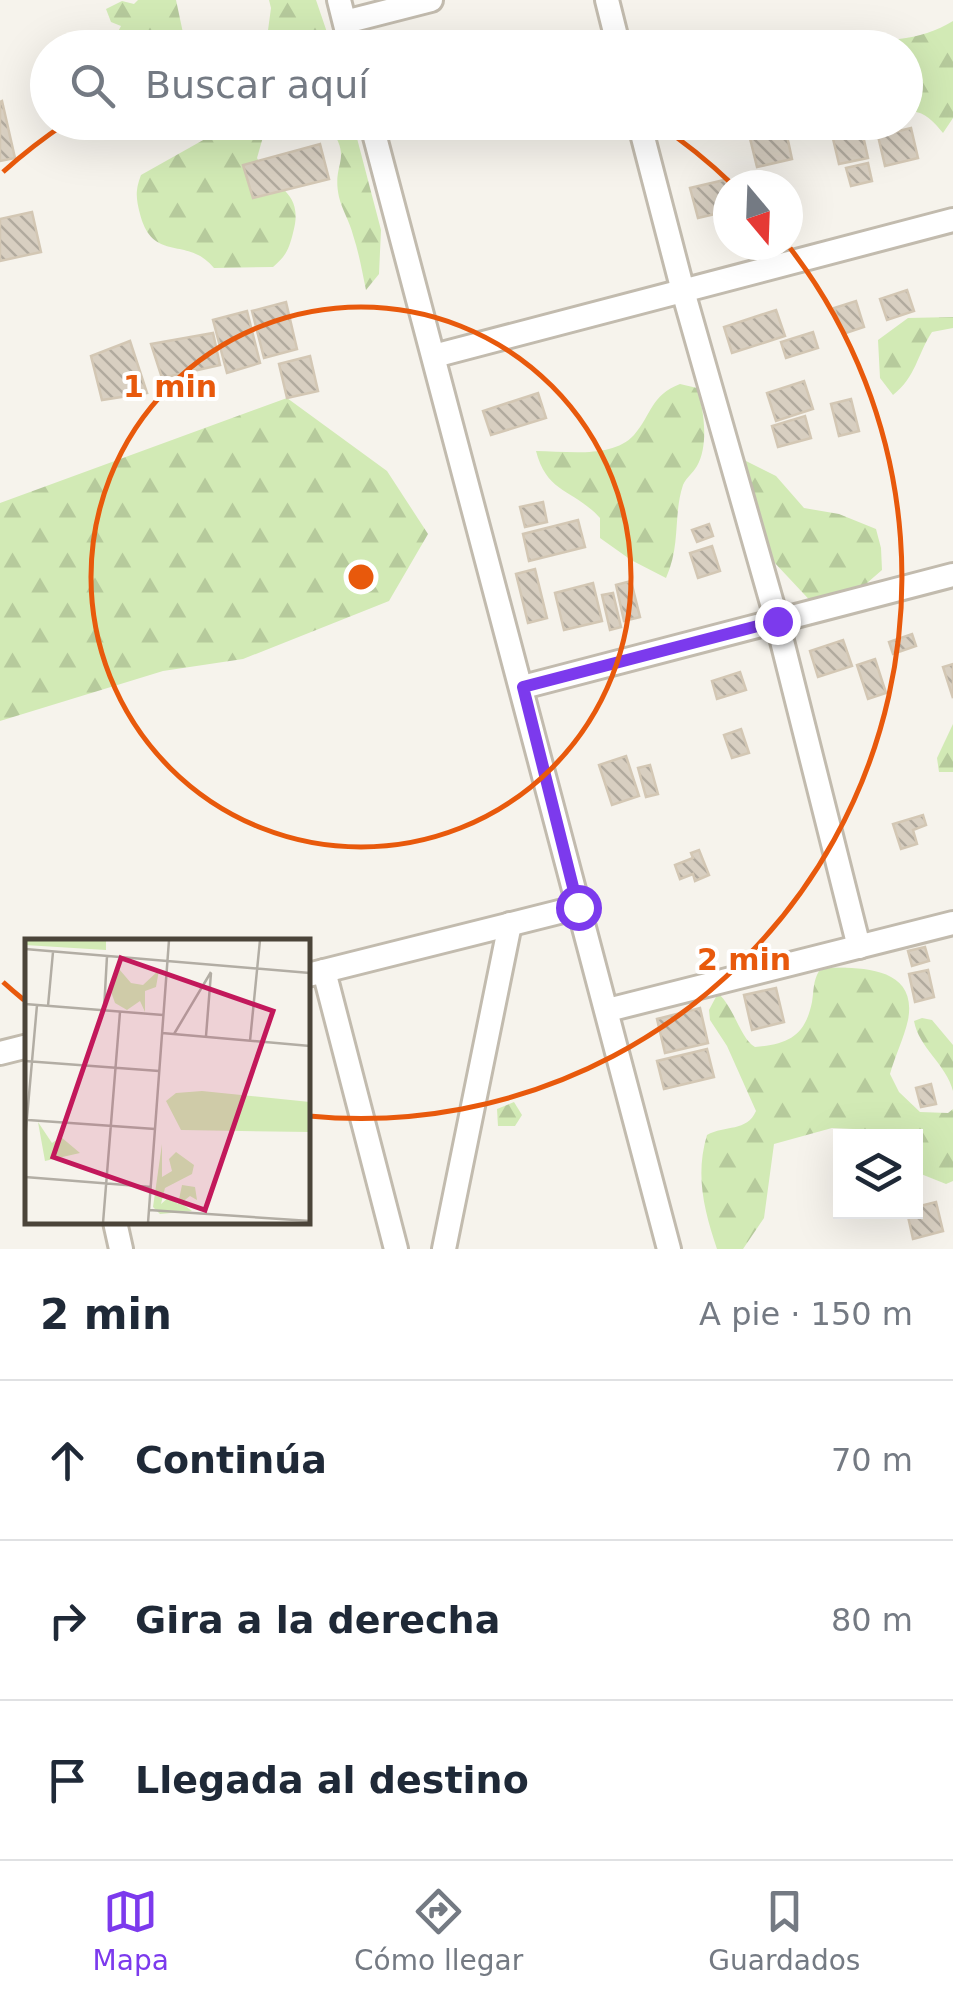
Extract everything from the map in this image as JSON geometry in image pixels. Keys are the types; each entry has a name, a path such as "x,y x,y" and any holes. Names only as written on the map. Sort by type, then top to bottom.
{"street":[{"path":"342,11 430,0"},
{"path":"607,0 615,30"},
{"path":"377,140 669,1249"},
{"path":"644,140 682,291 777,621 860,947"},
{"path":"434,356 953,220"},
{"path":"523,687 953,575"},
{"path":"396,1249 316,973 578,907"},
{"path":"444,1249 510,924"},
{"path":"608,1010 952,927"},
{"path":"0,1052 25,1047"},
{"path":"115,1224 121,1249"}],"green space":[{"path":"138,0 176,0 182,30 119,30 121,26 111,22 106,9 122,1 134,4"},
{"path":"269,0 316,0 326,30 268,30"},
{"path":"953,21 953,118 943,133 923,114 923,34"},
{"path":"203,140 262,140 257,158 295,208 288,248 273,267 214,268 204,258 162,244 153,239 140,214 137,195 141,175"},
{"path":"337,140 357,140 381,230 379,274 366,290 339,197"},
{"path":"953,317 953,328 932,332 911,373 893,395 880,378 878,340 908,318"},
{"path":"680,384 697,388 704,438 701,458 683,485 674,554 666,578 600,538 600,518 547,476 536,451 601,451 625,443 657,399"},
{"path":"287,398 387,471 428,534 389,601 243,659 163,671 0,721 0,503"},
{"path":"744,460 776,476 804,508 839,514 876,529 882,570 855,601 817,608 759,546 744,538"},
{"path":"953,724 953,772 939,772 937,758"},
{"path":"871,970 896,980 905,990 908,1020 890,1074 899,1092 920,1112 948,1113 953,1109 953,1181 946,1184 923,1175 923,1129 832,1128 774,1144 764,1218 743,1249 717,1249 703,1192 707,1135 741,1125 756,1111 727,1046 710,1020 709,1010 718,993 755,1047 786,1040 805,1023 819,971"},
{"path":"932,1020 953,1045 953,1091 917,1031 914,1021"},
{"path":"514,1102 522,1115 515,1126 498,1126 497,1109"}],"building":[{"path":"0,102 15,158 0,161"},
{"path":"750,140 788,140 792,159 757,167"},
{"path":"833,140 864,140 868,158 839,164"},
{"path":"879,140 914,140 918,158 885,166"},
{"path":"320,144 329,179 253,198 243,165"},
{"path":"868,163 872,181 851,186 846,168"},
{"path":"713,183 713,214 698,218 690,188"},
{"path":"32,212 41,252 0,261 0,219"},
{"path":"907,290 914,311 887,320 880,299"},
{"path":"856,301 864,327 843,334 834,308"},
{"path":"286,302 297,349 264,358 252,311"},
{"path":"776,310 785,336 732,353 724,327"},
{"path":"247,311 260,363 227,373 213,320"},
{"path":"813,332 818,348 786,358 781,342"},
{"path":"213,333 220,365 162,378 151,344"},
{"path":"130,341 147,393 102,400 91,356"},
{"path":"310,356 318,391 287,398 279,364"},
{"path":"804,381 813,409 776,421 767,393"},
{"path":"538,393 546,418 491,435 483,411"},
{"path":"851,399 859,431 839,436 831,404"},
{"path":"805,416 811,438 778,447 772,426"},
{"path":"543,502 547,522 525,527 520,507"},
{"path":"578,520 585,547 529,561 523,534"},
{"path":"709,524 713,536 697,542 692,530"},
{"path":"712,546 720,571 698,578 690,553"},
{"path":"535,569 547,618 528,623 516,574"},
{"path":"631,581 640,617 624,621 616,585"},
{"path":"593,583 602,621 564,630 555,593"},
{"path":"613,593 621,627 610,630 602,595"},
{"path":"912,634 916,646 893,654 889,642"},
{"path":"843,640 852,666 818,677 810,651"},
{"path":"875,659 886,693 868,699 857,665"},
{"path":"953,664 953,698 943,667"},
{"path":"740,672 746,690 717,699 712,681"},
{"path":"741,729 749,753 732,758 724,735"},
{"path":"626,756 639,796 612,805 599,765"},
{"path":"650,765 658,794 646,797 638,768"},
{"path":"923,815 926,825 913,830 917,844 901,849 893,824"},
{"path":"699,850 709,875 695,881 693,874 680,879 675,865 693,858 691,853"},
{"path":"925,947 929,961 912,966 908,951"},
{"path":"928,970 934,997 915,1002 909,974"},
{"path":"776,988 784,1022 752,1030 744,995"},
{"path":"700,1008 708,1043 665,1053 657,1019"},
{"path":"707,1049 714,1077 664,1089 657,1061"},
{"path":"931,1084 936,1104 921,1107 916,1088"},
{"path":"936,1202 943,1231 913,1239 909,1219 923,1219 923,1205"}],"route":[{"path":"578,907 523,687 777,621"}]}
